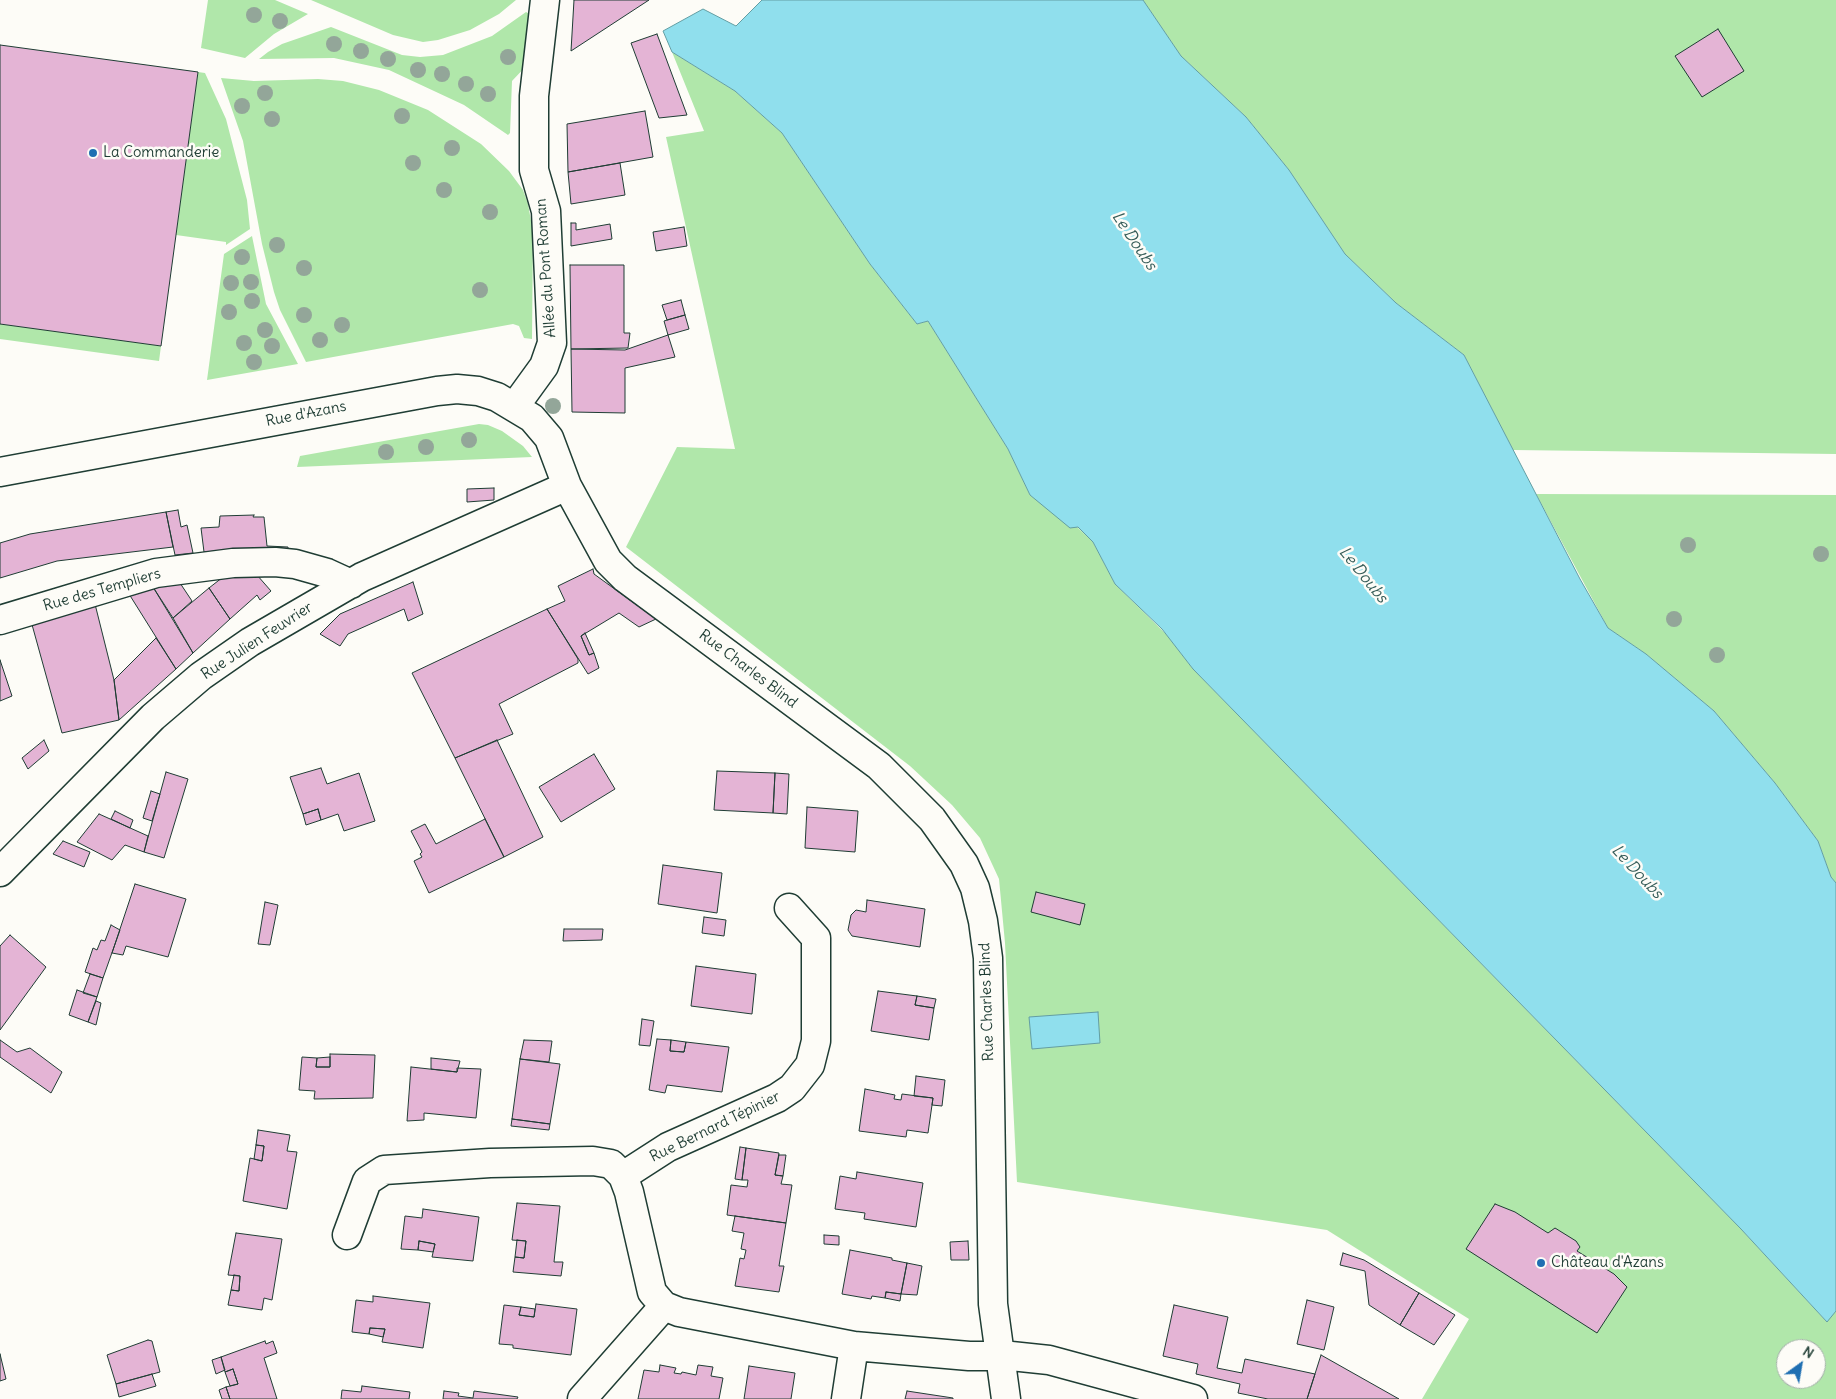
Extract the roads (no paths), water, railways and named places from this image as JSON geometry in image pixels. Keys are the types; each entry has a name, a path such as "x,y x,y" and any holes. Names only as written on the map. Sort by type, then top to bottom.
{"street":[{"name":"Allée du Pont Roman","path":"515,406 544,366 552,343 546,211 534,170 534,96 545,0"},
{"name":"Rue d'Azans","path":"0,472 437,390 457,389 478,391 515,406 532,418 548,438 567,486"},
{"name":"Rue Julien Feuvrier","path":"0,872 153,717 201,676 250,642 351,584 567,486"},
{"name":"Rue Charles Blind","path":"567,486 608,561 625,578 879,766 932,819 964,864 975,888 983,921 988,958 993,1304 1006,1399"},
{"name":"Rue des Templiers","path":"0,620 138,577 223,564 275,562 295,564 327,573 351,584"},
{"name":"Rue Bernard Tépinier","path":"623,1176 668,1148 777,1098 797,1083 810,1065 816,1041 816,938 789,908"},
{"path":"347,1235 368,1181 384,1170 490,1163 593,1161 611,1164 623,1176 629,1192 652,1292 664,1306 679,1312 854,1346 962,1356 1001,1356 1049,1360 1193,1399"},
{"path":"582,1399 664,1306"},
{"path":"846,1399 854,1346"}],"water":[{"name":"Le Doubs","path":"762,0 1143,0 1181,56 1246,117 1289,170 1345,254 1396,303 1464,355 1580,579 1608,628 1646,654 1714,711 1775,783 1818,841 1831,877 1836,883 1836,1311 1827,1322 1741,1229 1193,669 1162,629 1115,584 1093,542 1078,527 1070,528 1030,495 1008,449 928,321 917,324 870,264 782,133 735,91 672,52 663,31 703,9 736,26"},
{"path":"1098,1012 1100,1043 1032,1049 1029,1017"}],"place":[{"name":"La Commanderie","path":"93,153"},
{"name":"Château d'Azans","path":"1541,1263"}]}
